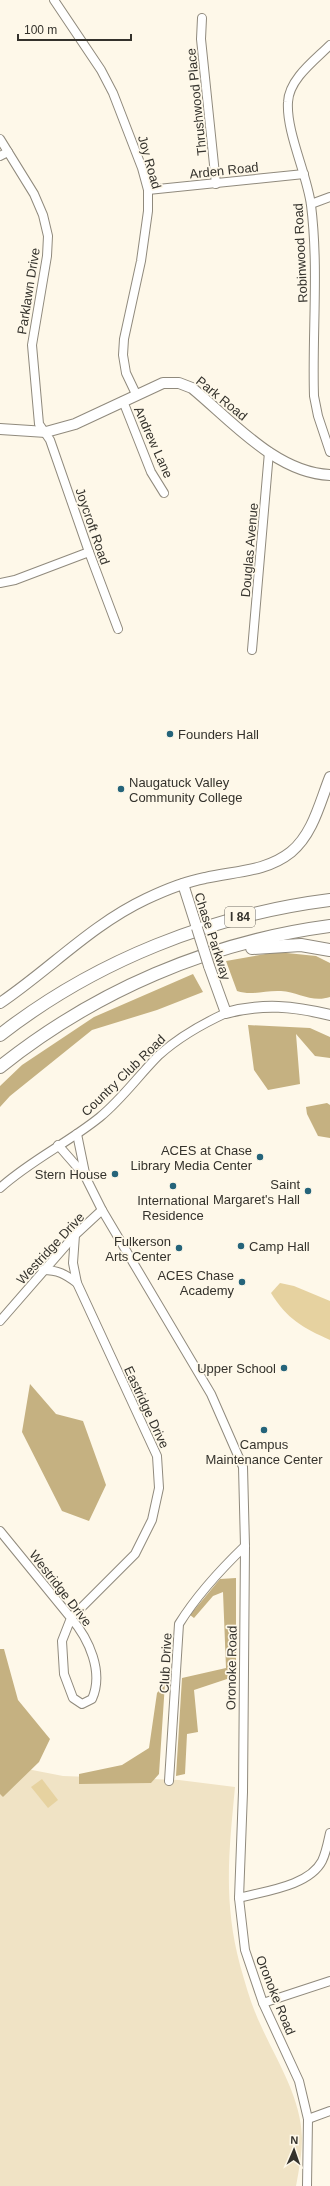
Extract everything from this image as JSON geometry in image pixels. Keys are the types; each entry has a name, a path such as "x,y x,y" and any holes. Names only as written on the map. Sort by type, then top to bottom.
{"highway":[{"name":"I 84","path":"0,1035 73,986 154,946 236,918 290,906 330,900"},
{"name":"I 84","path":"0,1067 39,1038 86,1008 162,971 241,944 330,926"},
{"path":"162,971 258,947 301,945 330,950"}],"main road":[{"name":"Park Road","path":"0,429 46,432 75,424 136,394 164,383 175,382 187,386 269,452 297,469 330,475"},
{"path":"183,884 256,869 275,862 290,853 300,843 308,831 330,777"},
{"name":"Chase Parkway","path":"0,1003 111,919 143,900 183,884 214,981 226,1013"},
{"path":"226,1013 253,1007 284,1006 330,1015"}],"street":[{"name":"Joy Road","path":"54,0 101,70 113,93 135,148 148,190 148,211 142,254 124,339 123,355 126,373 136,394"},
{"name":"Thrushwood Place","path":"202,18 201,39 216,184"},
{"name":"Robinwood Road","path":"330,45 301,74 290,90 288,102 289,120 311,204 315,249 314,396 318,416 330,452"},
{"name":"Parklawn Drive","path":"0,139 4,154 34,194 43,215 48,236 48,256 32,345 39,424 46,432"},
{"name":"Arden Road","path":"148,190 304,174"},
{"path":"311,204 330,197"},
{"name":"Andrew Lane","path":"123,401 151,472 164,493"},
{"name":"Joycroft Road","path":"46,432 118,629"},
{"name":"Douglas Avenue","path":"252,650 269,452"},
{"path":"0,583 15,580 89,552"},
{"name":"Country Club Road","path":"0,1188 25,1167 76,1134 110,1108 158,1057 175,1042 226,1013"},
{"name":"Oronoke Road","path":"76,1134 86,1178"},
{"name":"Oronoke Road","path":"58,1145 86,1178 102,1210 211,1394 243,1467 245,1546 239,1898 245,1950 263,2003 299,2081 308,2119 307,2186"},
{"name":"Westridge Drive","path":"0,1321 75,1235 102,1210"},
{"name":"Eastridge Drive","path":"75,1235 73,1263 77,1283 157,1456 159,1488 152,1520 134,1554 71,1618 62,1642 64,1674 73,1698 82,1704 92,1699 97,1688 95,1665"},
{"path":"44,1270 55,1270 64,1273 77,1283"},
{"name":"Westridge Drive","path":"0,1531 82,1632 95,1665"},
{"name":"Club Drive","path":"169,1781 179,1624 190,1607 216,1574 245,1546"},
{"path":"239,1898 304,1880 315,1871 323,1860 330,1834"},
{"path":"263,2003 330,1981"},
{"path":"308,2119 330,2112"}],"shaded area":[{"path":"277,952 316,956 330,963 330,997 317,999 281,991 248,993 237,991 226,961"},
{"path":"193,974 203,992 157,1010 92,1030 10,1096 0,1107 0,1086 22,1065 94,1017"},
{"path":"248,1025 310,1028 330,1037 330,1058 315,1056 296,1034 300,1084 268,1090 254,1070"},
{"path":"327,1103 330,1105 330,1138 318,1136 307,1114 306,1107"},
{"path":"280,1283 294,1286 330,1301 330,1340 296,1322 283,1310 271,1293"},
{"path":"30,1384 56,1414 83,1421 106,1485 89,1521 62,1511 22,1432"},
{"path":"236,1578 236,1676 194,1690 198,1732 187,1734 185,1774 176,1776 182,1678 226,1668 223,1592 213,1596 194,1618 190,1615 220,1579"},
{"path":"0,1649 4,1649 18,1700 50,1739 39,1762 3,1797 0,1794"},
{"path":"165,1683 159,1774 151,1783 79,1784 79,1774 122,1765 149,1748 157,1693"},
{"path":"0,1757 27,1769 63,1776 179,1780 235,1787 229,1855 229,1897 231,1919 240,1965 252,2005 288,2081 298,2109 302,2138 301,2156 296,2186 0,2186"},
{"path":"42,1779 58,1800 48,1808 31,1787"}],"place":[{"name":"Founders Hall","path":"170,734"},
{"name":"Naugatuck Valley Community College","path":"121,789"},
{"name":"ACES at Chase Library Media Center","path":"260,1157"},
{"name":"Stern House","path":"115,1174"},
{"name":"International Residence","path":"173,1186"},
{"name":"Saint Margaret's Hall","path":"308,1191"},
{"name":"Camp Hall","path":"241,1246"},
{"name":"Fulkerson Arts Center","path":"179,1248"},
{"name":"ACES Chase Academy","path":"242,1282"},
{"name":"Upper School","path":"284,1368"},
{"name":"Campus Maintenance Center","path":"264,1430"}]}
